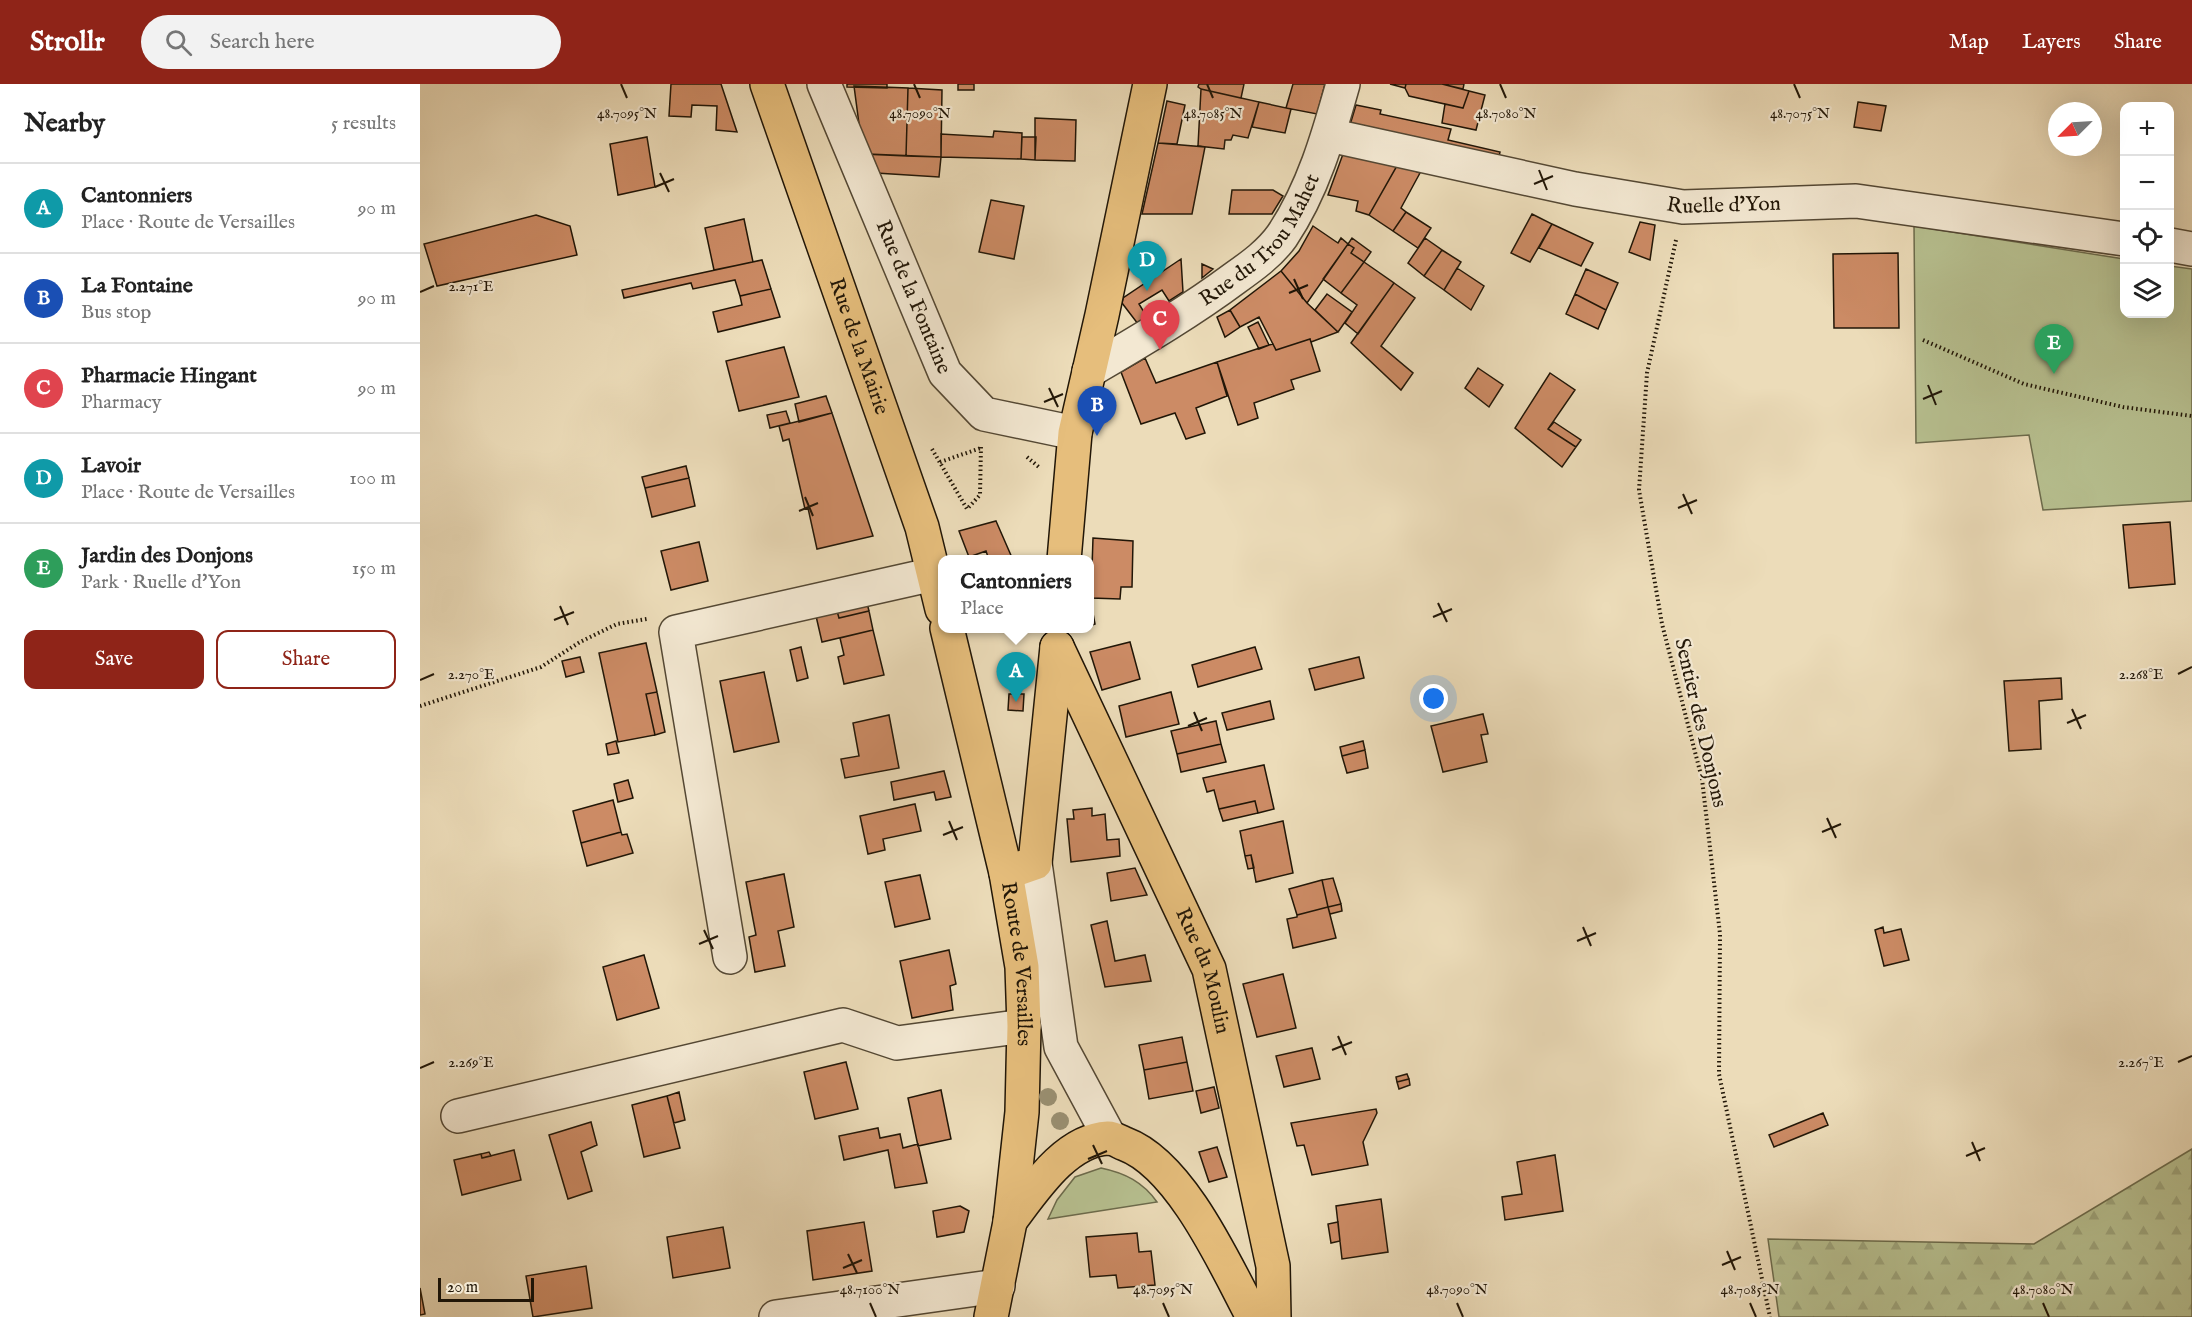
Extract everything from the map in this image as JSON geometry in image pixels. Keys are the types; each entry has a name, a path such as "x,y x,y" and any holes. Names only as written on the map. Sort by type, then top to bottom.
{"main road":[{"name":"Rue de la Mairie","path":"767,84 922,527 938,592"},
{"path":"1064,555 1075,433 1150,84"},
{"path":"949,633 1021,868"},
{"name":"Route de Versailles","path":"995,1301 1010,1222 1022,1112 1024,1026 1021,868 1057,638"},
{"name":"Rue du Moulin","path":"1057,638 1209,969 1273,1266 1274,1317"},
{"path":"1010,1222 1045,1174 1072,1152 1090,1142 1110,1138 1138,1149 1161,1168 1200,1217 1253,1317"}],"street":[{"name":"Rue de la Fontaine","path":"824,84 945,373 984,414 1075,433"},
{"name":"Rue du Trou Mahet","path":"1089,371 1170,323 1258,261 1281,238 1305,197 1329,135 1343,84"},
{"name":"Ruelle d'Yon","path":"1329,135 1575,189 1683,207 1856,201 2120,238"},
{"path":"2174,246 2192,249"},
{"path":"730,957 676,632 934,574"},
{"path":"1021,868 1061,1047 1110,1138"},
{"path":"458,1116 843,1025 897,1043 1024,1026"},
{"path":"776,1317 995,1301"}],"path":[{"name":"Sentier des Donjons","path":"1683,207 1647,373 1640,490 1662,624 1702,779 1720,934 1719,1074 1770,1317"},
{"path":"1923,340 2024,384 2123,406 2192,416"},
{"path":"931,447 967,509 980,495 981,442"},
{"path":"939,462 982,448"},
{"path":"1018,449 1069,495"},
{"path":"420,706 541,667 580,642 617,624 652,618 676,632"}],"green space":[{"path":"1914,226 2120,258 2120,318 2174,318 2174,267 2192,269 2192,501 2043,510 2029,435 1916,443"},
{"path":"2192,1149 2192,1317 1779,1317 1768,1239 2034,1244"},
{"path":"1101,1168 1133,1179 1157,1202 1048,1219 1057,1200 1075,1177"}],"building":[{"path":"671,84 721,84 737,132 716,130 717,106 692,105 691,117 669,116"},
{"path":"847,84 887,84 887,88 847,87"},
{"path":"958,84 974,84 974,90 958,90"},
{"path":"1199,84 1244,84 1241,98 1201,89 1198,87"},
{"path":"1293,84 1325,84 1317,114 1286,108"},
{"path":"1390,84 1406,84 1405,88"},
{"path":"1406,84 1442,84 1469,91 1463,108 1409,96 1405,88"},
{"path":"1442,84 1464,84 1463,89"},
{"path":"854,86 908,88 906,156 863,154"},
{"path":"908,88 942,90 941,157 906,156"},
{"path":"1201,89 1259,102 1248,138 1233,135 1231,140 1225,140 1224,149 1198,146"},
{"path":"1469,91 1485,95 1476,130 1442,123 1445,104 1463,108"},
{"path":"1167,101 1185,105 1177,144 1158,143"},
{"path":"1259,102 1291,109 1285,133 1252,127"},
{"path":"1858,102 1886,106 1881,131 1854,127"},
{"path":"1356,105 1381,110 1380,114 1451,129 1448,140 1500,152 1496,169 1346,138"},
{"path":"1035,118 1076,120 1075,161 1035,160"},
{"path":"994,131 1022,133 1021,159 941,157 941,134 993,137"},
{"path":"647,137 655,187 618,195 610,144"},
{"path":"1022,137 1036,137 1035,160 1021,159"},
{"path":"1158,143 1205,147 1192,214 1142,214"},
{"path":"867,154 941,157 939,177 876,173"},
{"path":"1343,154 1398,164 1369,215 1356,211 1358,201 1328,195"},
{"path":"1398,164 1420,173 1401,208 1406,212 1393,231 1369,215"},
{"path":"1232,190 1273,190 1283,196 1272,214 1229,214"},
{"path":"991,200 1024,206 1014,259 979,252"},
{"path":"1406,212 1431,228 1418,248 1393,231"},
{"path":"1532,214 1552,224 1530,262 1511,253"},
{"path":"536,215 570,226 577,255 437,286 424,244"},
{"path":"744,219 753,262 714,270 705,228"},
{"path":"1640,222 1655,225 1650,260 1629,252"},
{"path":"1552,224 1593,243 1581,266 1539,248"},
{"path":"1313,226 1338,243 1341,238 1348,244 1307,303 1281,271 1299,251"},
{"path":"1352,238 1371,252 1364,262 1351,253 1354,248 1348,244"},
{"path":"1425,238 1442,250 1424,276 1408,263"},
{"path":"1348,244 1354,248 1351,253 1364,262 1341,293 1323,279"},
{"path":"1442,250 1461,262 1444,290 1424,276"},
{"path":"1898,253 1899,328 1834,328 1833,254"},
{"path":"1181,259 1183,292 1169,301 1162,290 1139,304 1147,317 1138,324 1122,303 1123,298"},
{"path":"762,260 771,289 740,296 735,280 693,289 691,283 624,298 622,290"},
{"path":"1364,262 1394,283 1358,334 1345,323 1357,305 1341,293"},
{"path":"1202,264 1213,269 1202,278"},
{"path":"1457,268 1484,286 1471,310 1444,290"},
{"path":"1586,269 1618,283 1606,310 1575,294"},
{"path":"1281,271 1307,303 1338,332 1311,342 1310,339 1276,350 1259,317 1240,327 1230,310"},
{"path":"1394,283 1415,298 1381,346 1413,373 1401,390 1351,343"},
{"path":"771,289 780,317 718,332 713,312 742,305 740,296"},
{"path":"1327,294 1352,312 1338,332 1315,310"},
{"path":"1575,294 1606,310 1598,329 1566,314"},
{"path":"1230,310 1240,327 1225,337 1217,317"},
{"path":"1258,322 1269,345 1259,349 1248,327"},
{"path":"1310,339 1320,371 1291,380 1294,389 1254,403 1258,418 1238,425 1217,362 1273,344 1276,350"},
{"path":"784,347 799,397 739,411 726,361"},
{"path":"1145,358 1156,383 1217,362 1227,396 1196,408 1205,433 1186,439 1175,413 1141,424 1121,372"},
{"path":"1478,368 1503,385 1489,407 1465,388"},
{"path":"1550,373 1575,390 1548,429 1576,447 1562,467 1515,428"},
{"path":"826,396 832,413 799,422 795,404"},
{"path":"786,411 790,423 770,428 767,415"},
{"path":"832,413 873,536 817,549 789,439 783,441 779,426"},
{"path":"1554,422 1581,440 1576,447 1548,429"},
{"path":"686,466 689,478 645,488 642,477"},
{"path":"689,478 695,506 652,517 645,488"},
{"path":"996,521 1011,555 987,555 986,551 968,555 959,531"},
{"path":"2170,522 2175,584 2129,588 2123,525"},
{"path":"1093,538 1133,541 1132,587 1121,587 1120,599 1094,598"},
{"path":"699,542 708,581 671,590 661,551"},
{"path":"867,603 869,611 839,618 837,611"},
{"path":"837,611 839,618 869,611 873,630 822,642 816,616"},
{"path":"873,630 884,675 844,684 838,657 844,655 840,638"},
{"path":"1130,642 1140,679 1102,690 1090,652"},
{"path":"646,643 657,692 646,694 655,735 618,742 599,653"},
{"path":"801,647 808,678 797,681 790,650"},
{"path":"1255,647 1262,669 1198,687 1192,665"},
{"path":"580,657 584,672 566,677 562,661"},
{"path":"1359,657 1364,678 1315,690 1309,669"},
{"path":"764,672 779,742 734,752 720,681"},
{"path":"2061,678 2062,699 2039,701 2041,749 2009,751 2004,681"},
{"path":"657,692 665,732 655,735 646,694"},
{"path":"1171,692 1179,724 1126,737 1119,706"},
{"path":"1009,694 1024,694 1023,711 1008,710"},
{"path":"1270,701 1274,719 1227,730 1222,713"},
{"path":"1483,714 1488,734 1481,735 1487,762 1443,772 1431,726"},
{"path":"889,715 899,768 845,778 841,759 859,756 853,723"},
{"path":"1216,721 1221,744 1177,754 1171,731"},
{"path":"616,741 619,753 608,755 606,744"},
{"path":"1363,741 1365,750 1342,756 1340,747"},
{"path":"1221,744 1226,762 1181,772 1177,754"},
{"path":"1365,750 1368,768 1347,773 1342,756"},
{"path":"1264,765 1274,809 1258,813 1255,801 1219,809 1214,790 1207,792 1203,778"},
{"path":"944,771 951,797 936,800 934,792 894,800 891,782"},
{"path":"628,780 633,798 618,802 614,784"},
{"path":"613,800 621,832 581,843 573,811"},
{"path":"1255,801 1258,813 1223,821 1219,809"},
{"path":"915,804 921,831 883,839 885,850 868,854 860,816"},
{"path":"1092,808 1092,816 1105,814 1107,840 1119,839 1120,856 1071,862 1067,819 1074,819 1073,810"},
{"path":"1283,821 1293,873 1256,882 1251,855 1245,856 1240,831"},
{"path":"621,832 622,835 627,834 633,853 587,866 581,843"},
{"path":"1251,855 1254,868 1248,869 1245,856"},
{"path":"1135,868 1147,895 1111,901 1107,873"},
{"path":"784,874 794,927 778,931 785,966 755,972 749,937 756,935 746,882"},
{"path":"920,875 930,919 895,927 885,882"},
{"path":"1333,878 1341,904 1328,907 1322,880"},
{"path":"1322,880 1328,907 1297,915 1289,889"},
{"path":"1341,904 1342,911 1330,914 1328,907"},
{"path":"1328,907 1336,938 1293,948 1287,919"},
{"path":"1107,921 1115,961 1145,955 1151,981 1105,987 1091,925"},
{"path":"1883,927 1884,933 1901,929 1909,960 1884,966 1875,930"},
{"path":"949,950 956,984 950,986 953,1010 912,1018 900,961"},
{"path":"644,955 659,1008 617,1020 603,967"},
{"path":"1283,974 1296,1028 1257,1037 1243,984"},
{"path":"1182,1037 1187,1062 1144,1070 1139,1045"},
{"path":"1312,1048 1320,1079 1284,1087 1276,1056"},
{"path":"846,1062 858,1109 815,1119 804,1072"},
{"path":"1187,1062 1193,1091 1149,1099 1144,1070"},
{"path":"1407,1074 1409,1079 1397,1082 1396,1077"},
{"path":"1409,1079 1410,1085 1399,1089 1397,1082"},
{"path":"1214,1087 1219,1108 1201,1113 1196,1091"},
{"path":"941,1090 951,1139 918,1146 908,1098"},
{"path":"679,1092 685,1120 674,1123 667,1096"},
{"path":"667,1096 680,1148 644,1157 632,1105"},
{"path":"1376,1109 1377,1113 1363,1142 1368,1165 1312,1175 1304,1145 1297,1146 1291,1123"},
{"path":"1823,1113 1828,1125 1774,1147 1769,1135"},
{"path":"591,1122 597,1145 581,1152 592,1191 568,1199 549,1135"},
{"path":"878,1128 880,1138 900,1134 903,1148 918,1144 927,1183 895,1188 888,1150 844,1160 839,1136"},
{"path":"1217,1147 1227,1177 1209,1182 1199,1152"},
{"path":"514,1150 521,1180 462,1195 454,1160 481,1154 482,1158"},
{"path":"489,1152 491,1156 482,1158 481,1154"},
{"path":"1555,1155 1563,1211 1505,1220 1502,1197 1522,1194 1517,1162"},
{"path":"1381,1199 1388,1252 1342,1259 1336,1206"},
{"path":"960,1206 969,1211 964,1232 937,1237 933,1211"},
{"path":"864,1222 872,1271 813,1280 807,1231"},
{"path":"1338,1222 1340,1241 1331,1243 1328,1224"},
{"path":"723,1227 730,1268 673,1278 667,1237"},
{"path":"1137,1233 1139,1252 1151,1251 1155,1285 1118,1288 1116,1275 1090,1277 1086,1237"},
{"path":"586,1266 592,1308 533,1317 526,1276"},
{"path":"420,1288 425,1314 420,1315"}],"place":[{"name":"Lavoir","path":"1147,291"},
{"name":"Pharmacie Hingant","path":"1160,350"},
{"name":"Jardin des Donjons","path":"2054,374"},
{"name":"La Fontaine","path":"1097,436"},
{"name":"Cantonniers","path":"1016,702"}]}
